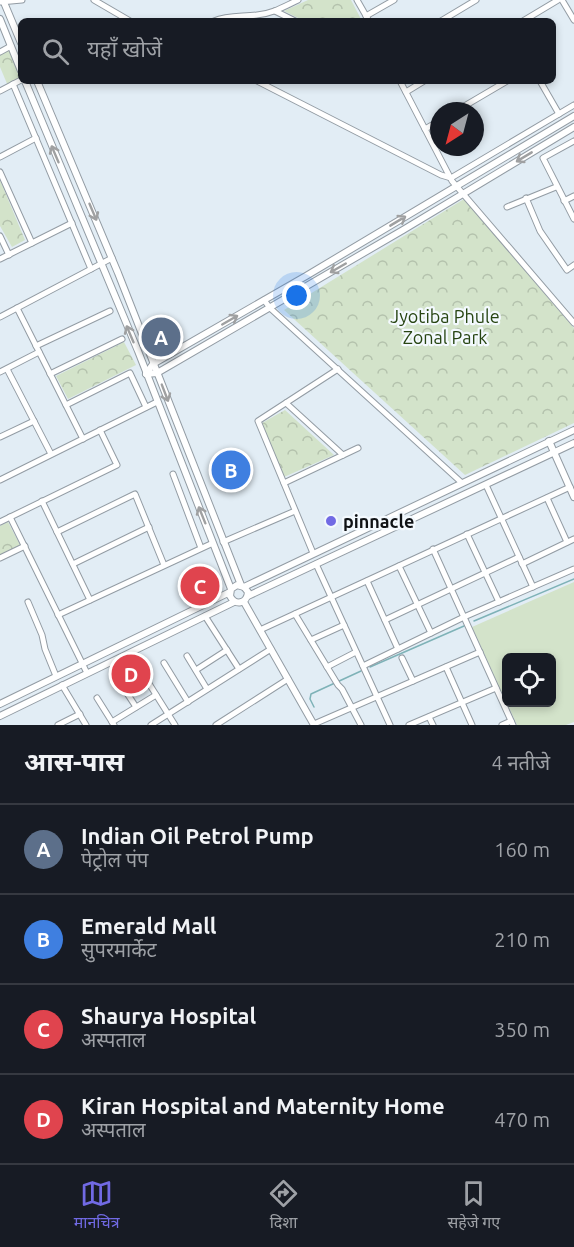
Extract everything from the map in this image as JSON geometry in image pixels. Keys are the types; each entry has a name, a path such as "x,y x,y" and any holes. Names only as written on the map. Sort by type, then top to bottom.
{"street":[{"path":"18,37 2,2 22,0"},
{"path":"94,0 124,18"},
{"path":"222,18 275,11 298,0"},
{"path":"357,0 367,18"},
{"path":"369,18 394,0"},
{"path":"446,18 476,0"},
{"path":"528,18 560,0 574,20"},
{"path":"275,11 289,18"},
{"path":"0,19 18,64"},
{"path":"0,52 11,46"},
{"path":"0,92 18,82"},
{"path":"13,84 91,268"},
{"path":"24,84 146,374 234,602"},
{"path":"38,84 112,258 242,586 247,591 246,599 260,630 314,725 480,652"},
{"path":"263,84 430,170 451,178"},
{"path":"402,84 456,186 574,323"},
{"path":"406,92 419,84"},
{"path":"471,102 502,84"},
{"path":"542,84 559,114"},
{"path":"451,178 574,105"},
{"path":"146,374 153,364 574,116"},
{"path":"425,129 430,126"},
{"path":"146,374 157,373 219,338 574,127"},
{"path":"0,157 36,138"},
{"path":"574,141 543,158 574,219"},
{"path":"0,172 32,243"},
{"path":"507,207 556,187"},
{"path":"564,201 574,195"},
{"path":"526,198 540,231 567,270 574,265"},
{"path":"0,259 72,223"},
{"path":"0,237 9,255"},
{"path":"0,317 112,258"},
{"path":"264,300 270,308 462,483"},
{"path":"16,308 83,439"},
{"path":"0,372 37,349 110,311"},
{"path":"214,329 219,338"},
{"path":"50,374 122,339"},
{"path":"7,369 51,454"},
{"path":"313,553 258,421 338,369"},
{"path":"66,405 130,373 146,407"},
{"path":"0,480 157,402"},
{"path":"286,403 343,455"},
{"path":"0,437 34,421"},
{"path":"0,522 117,465 100,430"},
{"path":"0,704 231,591 237,585 242,586 574,430"},
{"path":"549,441 574,497"},
{"path":"0,716 234,602 238,603 574,443"},
{"path":"284,483 358,448"},
{"path":"172,474 201,548"},
{"path":"486,484 533,587"},
{"path":"260,630 570,487"},
{"path":"57,532 135,494 164,565"},
{"path":"547,498 567,542"},
{"path":"42,501 90,600"},
{"path":"224,542 295,511"},
{"path":"10,517 87,673"},
{"path":"73,564 149,527"},
{"path":"467,534 499,602"},
{"path":"522,564 574,539"},
{"path":"58,615 213,543"},
{"path":"0,558 24,546"},
{"path":"433,549 512,723 502,725"},
{"path":"385,620 519,557"},
{"path":"316,564 390,725"},
{"path":"399,566 431,633"},
{"path":"363,666 464,617 574,568"},
{"path":"367,580 398,649"},
{"path":"28,602 56,676"},
{"path":"295,614 362,725"},
{"path":"205,616 239,669"},
{"path":"311,640 344,625"},
{"path":"151,725 271,649"},
{"path":"196,670 227,650"},
{"path":"327,667 356,652"},
{"path":"187,656 207,689"},
{"path":"402,658 413,681"},
{"path":"164,663 188,702"},
{"path":"446,667 472,725"},
{"path":"143,674 176,725"},
{"path":"216,725 288,679"},
{"path":"122,684 136,707"},
{"path":"62,685 86,725"},
{"path":"409,725 496,688"},
{"path":"97,698 113,723 156,695"},
{"path":"58,725 80,714"},
{"path":"429,717 432,725"}],"green space":[{"path":"308,0 351,0 360,18 298,18 284,11"},
{"path":"10,49 18,67 18,81 8,86 0,67 0,54"},
{"path":"0,180 25,240 12,247 0,226"},
{"name":"Jyotiba Phule Zonal Park","path":"464,199 574,328 574,423 465,475 284,310"},
{"path":"124,342 136,365 68,399 56,376"},
{"path":"285,410 334,455 284,477 262,423"},
{"path":"8,522 20,545 0,555 0,526"},
{"path":"574,582 574,722 566,725 517,725 509,707 556,707 556,653 502,653 502,693 472,627"}],"waterway":[{"path":"474,621 574,579"},
{"path":"370,667 464,626"},
{"path":"314,707 310,699 311,694 361,671"}],"place":[{"name":"Indian Oil Petrol Pump","path":"161,337"},
{"name":"Emerald Mall","path":"231,470"},
{"name":"pinnacle","path":"331,521"},
{"name":"Shaurya Hospital","path":"200,586"},
{"name":"Kiran Hospital and Maternity Home","path":"131,674"}]}
